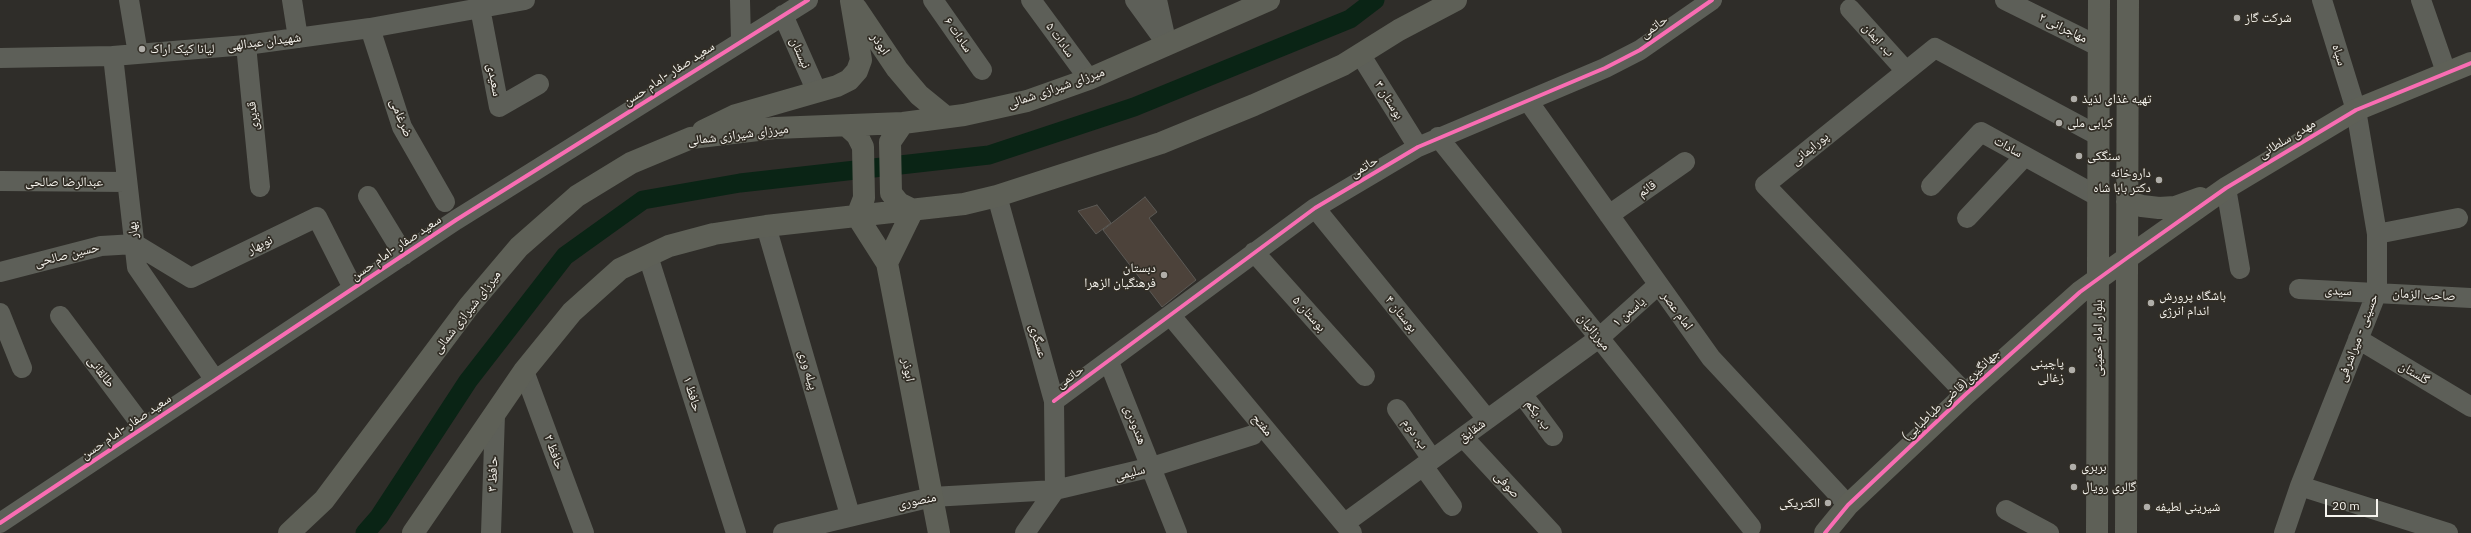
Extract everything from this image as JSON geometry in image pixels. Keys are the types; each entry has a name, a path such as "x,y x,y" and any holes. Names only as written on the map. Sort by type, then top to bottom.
{"main road":[{"path":"691,138 726,119 817,92 849,80 857,71 861,60 851,0"},
{"name":"ابوذر","path":"851,0 897,69 919,95 946,117"},
{"path":"1399,30 1435,0"},
{"path":"413,533 495,415 524,370 572,312 620,269 670,246 714,234 766,226 860,207 913,210 964,204 997,196 1168,140 1254,105 1343,64 1399,30 1456,0"},
{"name":"بلوار امام خمینی","path":"2097,533 2099,0"},
{"path":"2126,533 2128,0"},
{"name":"میرزای شیرازی شمالی","path":"290,533 324,500 469,306 519,248 578,196 631,163 691,138 775,128 903,123 946,117 1027,101 1089,79 1265,1"},
{"name":"مهدی سلطانی","path":"2127,258 2226,188 2356,110 2471,63"},
{"path":"903,123 890,142 891,193 899,203 913,210"},
{"path":"846,126 857,135 863,147 860,207"},
{"path":"2127,202 2142,206 2175,207 2226,188"},
{"name":"ابوذر","path":"860,207 887,263 939,533"},
{"path":"887,263 913,210"},
{"name":"جهانگیری(قاضی طباطبایی)","path":"1825,533 1848,505 1966,394 2080,292 2127,258"}],"street":[{"path":"130,0 138,54"},
{"path":"292,0 298,38"},
{"name":"شهیدان عبدالهی","path":"0,58 113,56 246,45 370,28 426,9 480,8 525,0"},
{"path":"740,0 741,40"},
{"name":"سعید صفار -امام حسن","path":"0,523 404,254 741,40 808,0"},
{"name":"سادات ۶","path":"934,0 982,70"},
{"name":"سادات ۵","path":"1031,0 1089,79"},
{"path":"1134,0 1167,44"},
{"path":"1157,0 1167,44"},
{"name":"حاتمی","path":"1054,401 1109,362 1254,252 1315,208 1418,147 1438,137 1605,68 1640,50 1712,0"},
{"name":"مهاجرانی ۲","path":"2005,0 2098,46"},
{"name":"سپاه","path":"2322,0 2356,110"},
{"path":"2420,0 2446,72"},
{"name":"سعیدی","path":"480,8 499,107 539,84"},
{"name":"ب. ایمان","path":"1850,9 1906,71"},
{"name":"نیستان","path":"783,15 817,92"},
{"name":"ضرغامی","path":"370,28 402,127 444,202"},
{"name":"قدیری","path":"246,45 260,187"},
{"name":"پورایمانی","path":"1966,394 1765,185 1935,48 2099,136"},
{"name":"بوستان ۳","path":"1360,54 1418,147"},
{"name":"بهار","path":"113,56 137,267 215,380"},
{"name":"امام عصر","path":"1528,101 1711,358 1848,505"},
{"name":"حسینی - میراشرفی","path":"2284,533 2300,486 2377,292 2377,234 2356,110"},
{"name":"سادات","path":"1931,186 1981,132 2099,197"},
{"name":"میرزائیان","path":"1438,137 1751,527"},
{"path":"1967,218 2025,156"},
{"name":"قائم","path":"1609,215 1685,162"},
{"name":"عبدالرضا صالحی","path":"0,181 127,182"},
{"path":"2226,188 2240,269"},
{"path":"368,196 404,254"},
{"name":"عسگری","path":"997,196 1054,401 1055,490"},
{"name":"بوستان ۴","path":"1315,208 1488,419"},
{"name":"نوبهار","path":"134,244 191,278 317,217 353,288"},
{"path":"2377,234 2458,218"},
{"name":"پیله وری","path":"766,226 850,515"},
{"name":"حسین صالحی","path":"0,272 101,246 134,244"},
{"name":"بوستان ۵","path":"1254,252 1365,376"},
{"name":"حافظ ۱","path":"648,256 736,533"},
{"name":"یاسمن ۱","path":"1599,338 1658,285"},
{"name":"سیدی","path":"2299,289 2377,292"},
{"name":"صاحب الزمان","path":"2377,292 2471,298"},
{"path":"0,313 22,368"},
{"name":"طالقانی","path":"60,316 143,427"},
{"name":"مفتح","path":"1171,316 1348,528"},
{"name":"شقایق","path":"1348,528 1428,463 1599,338"},
{"name":"گلستان","path":"2358,339 2471,407"},
{"name":"هندودری","path":"1109,362 1177,533"},
{"name":"حافظ ۲","path":"524,370 584,533"},
{"name":"ب. یکم","path":"1522,394 1553,436"},
{"name":"ب. دوم","path":"1397,409 1452,506"},
{"name":"حافظ ۳","path":"491,533 495,415"},
{"name":"سلیمی","path":"1055,490 1152,467 1253,434"},
{"name":"صوفی","path":"1463,437 1552,533"},
{"path":"2300,486 2448,533"},
{"path":"1026,533 1055,490"},
{"name":"منصوری","path":"784,533 850,515 932,497 1055,490"},
{"path":"2006,510 2049,533"}],"building":[{"path":"1145,197 1157,212 1149,218 1196,280 1162,307 1103,230"},
{"path":"1097,205 1111,223 1096,234 1078,211"}],"waterway":[{"path":"365,533 379,517 468,381 565,256 643,200 740,183 989,155 1134,107 1350,19 1375,0"}],"cycle path":[{"path":"0,523 456,220 808,0"},
{"path":"1054,401 1315,208 1418,147 1605,68 1640,50 1712,0"},
{"path":"1825,533 1848,505 1966,394 2080,292 2226,188 2356,110 2471,63"}],"place":[{"name":"شرکت گاز","path":"2237,18"},
{"name":"لیانا کیک اراک","path":"142,49"},
{"name":"تهیه غذای لذیذ","path":"2074,99"},
{"name":"کبابی ملی","path":"2059,123"},
{"name":"سنگکی","path":"2079,156"},
{"name":"داروخانه دکتر بابا شاه","path":"2159,180"},
{"name":"دبستان فرهنگیان الزهرا","path":"1164,275"},
{"name":"باشگاه پرورش اندام انرژی","path":"2151,303"},
{"name":"پاچینی زغالی","path":"2072,370"},
{"name":"بربری","path":"2073,467"},
{"name":"گالری رویال","path":"2074,487"},
{"name":"الکتریکی","path":"1828,503"},
{"name":"شیرینی لطیفه","path":"2147,507"}]}
